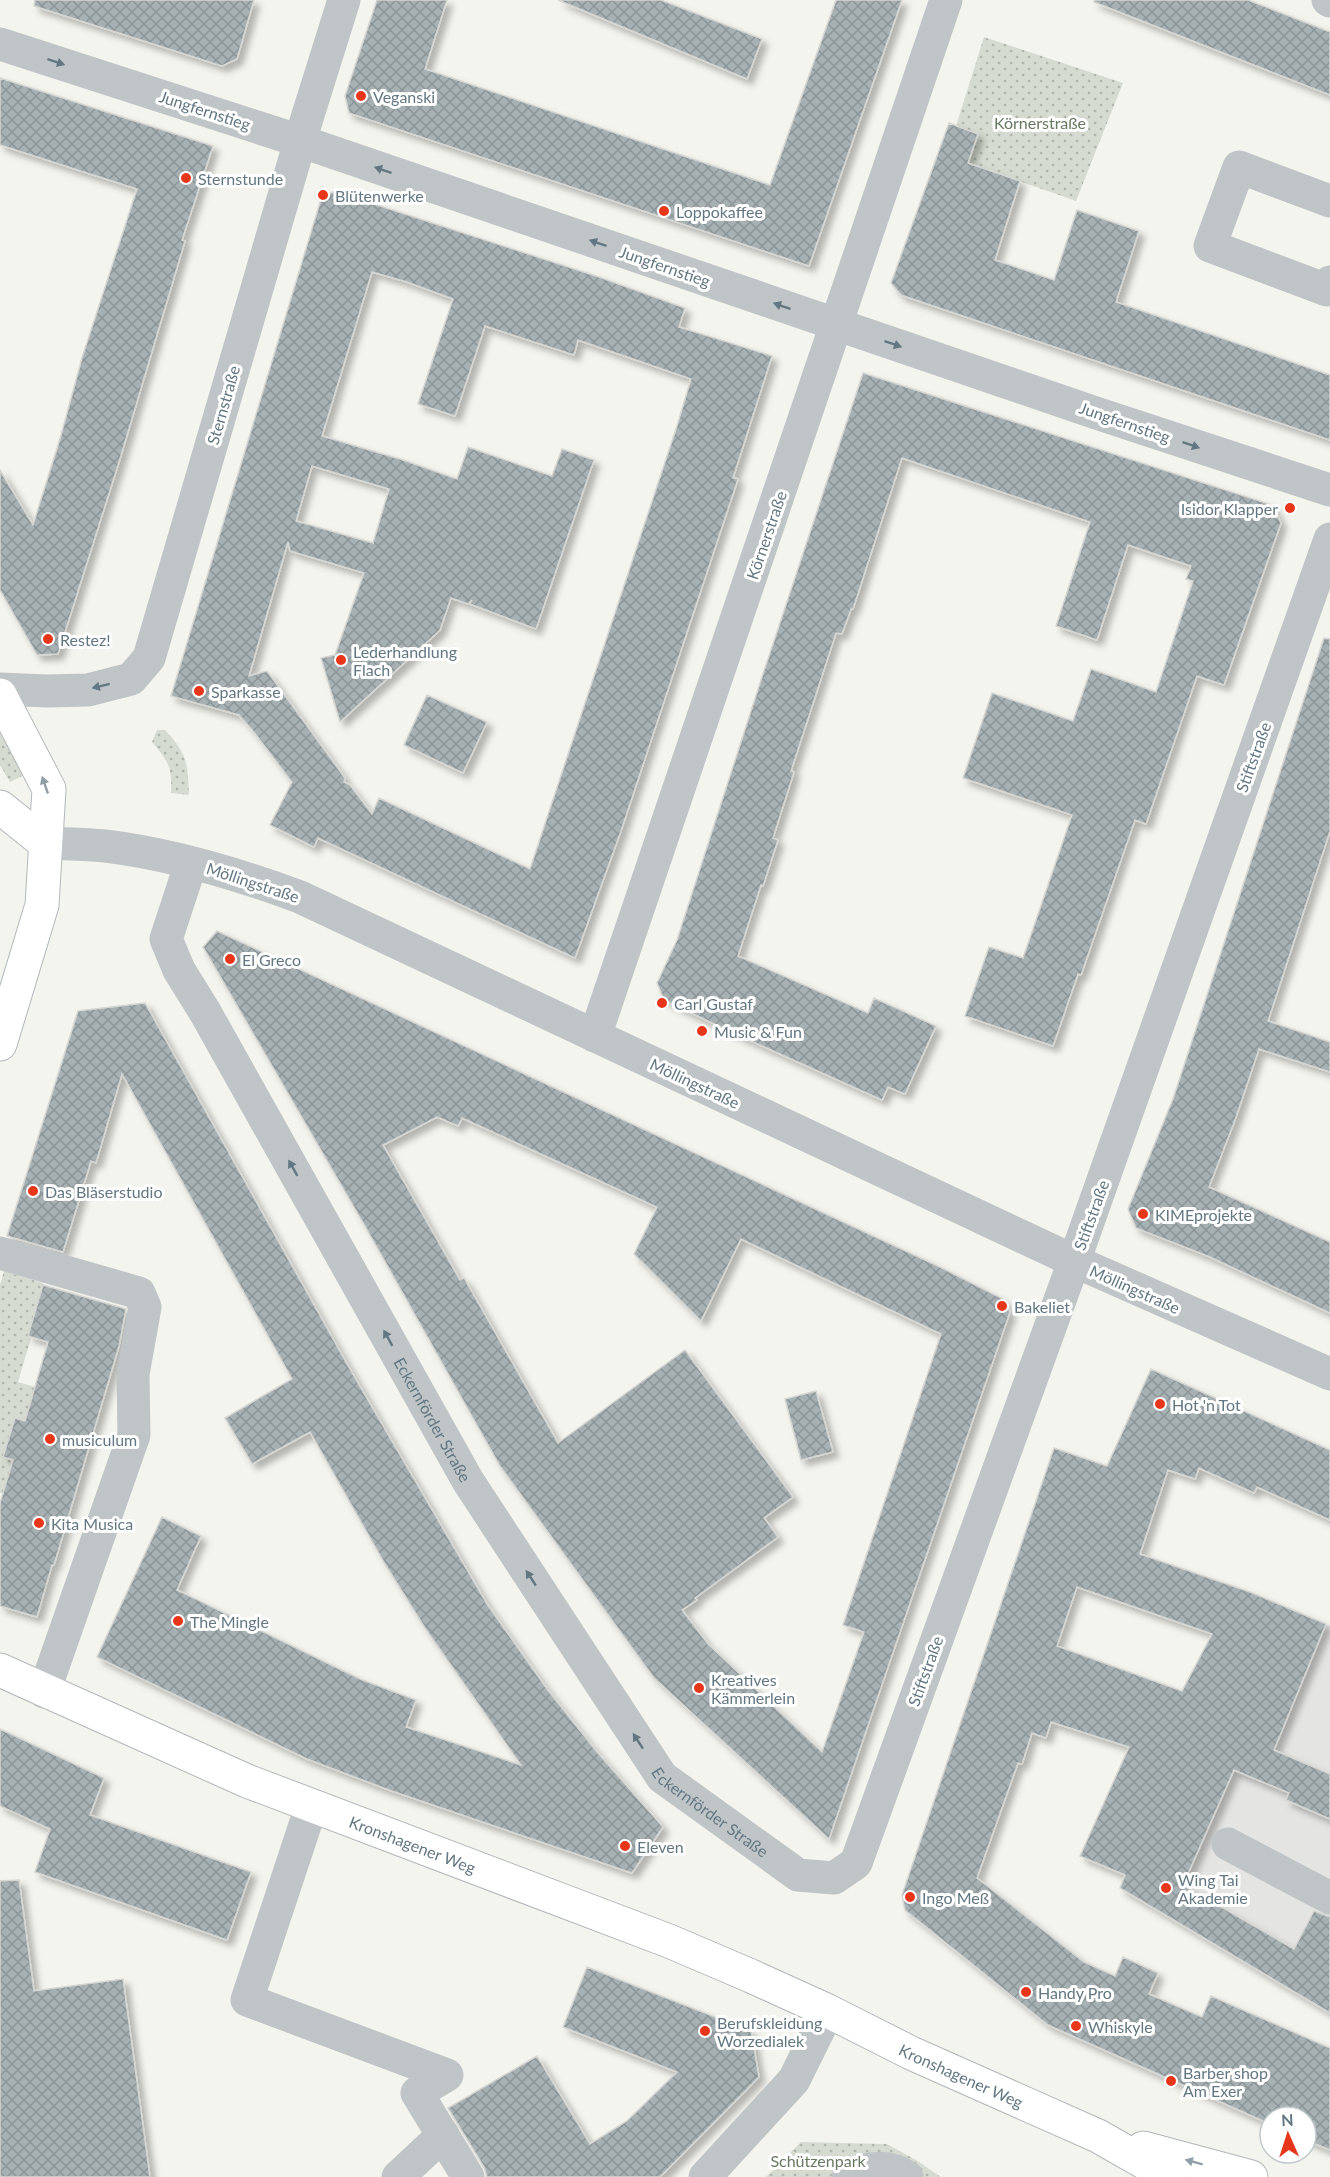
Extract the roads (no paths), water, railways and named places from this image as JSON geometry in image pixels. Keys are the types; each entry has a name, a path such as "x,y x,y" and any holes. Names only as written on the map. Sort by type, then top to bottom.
{"main road":[{"path":"0,695 48,789 42,905 0,1044"},
{"path":"0,807 45,843"},
{"name":"Kronshagener Weg","path":"0,1670 213,1767 311,1807 669,1941 828,2011 911,2053 1098,2136 1170,2177"},
{"path":"1098,2136 1133,2177"},
{"name":"Kronshagener Weg","path":"1098,2136 1251,2177"}],"street":[{"name":"Sternstraße","path":"0,688 47,691 88,690 131,679 149,658 300,141 344,0"},
{"name":"Körnerstraße","path":"595,1036 946,0"},
{"name":"Jungfernstieg","path":"0,44 300,141 837,325 1330,490"},
{"path":"1329,288 1210,246 1239,167 1330,201"},
{"name":"Stiftstraße","path":"834,1878 856,1863 1074,1261 1330,539"},
{"name":"Möllingstraße","path":"45,843 105,846 190,863 261,882 300,897 1074,1261 1330,1374"},
{"name":"Eckernförder Straße","path":"190,863 166,939 179,970 205,1012 468,1481 662,1777 798,1875 834,1878"},
{"path":"0,1253 139,1293 145,1307 133,1374 134,1435 44,1692"},
{"path":"311,1807 247,2000 447,2075 417,2093 468,2177"},
{"path":"1228,1844 1330,1898"},
{"path":"705,2177 794,2080 828,2011"},
{"path":"398,2177 443,2135"},
{"path":"848,2177 855,2172 888,2168 907,2177"}],"place":[{"name":"Veganski","path":"361,96"},
{"name":"Sternstunde","path":"186,178"},
{"name":"Blütenwerke","path":"323,195"},
{"name":"Loppokaffee","path":"664,211"},
{"name":"Isidor Klapper","path":"1290,508"},
{"name":"Restez!","path":"48,639"},
{"name":"Lederhandlung Flach","path":"341,660"},
{"name":"Sparkasse","path":"199,691"},
{"name":"El Greco","path":"230,959"},
{"name":"Carl Gustaf","path":"662,1003"},
{"name":"Music & Fun","path":"702,1031"},
{"name":"Das Bläserstudio","path":"33,1191"},
{"name":"KIMEprojekte","path":"1143,1214"},
{"name":"Bakeliet","path":"1002,1306"},
{"name":"Hot 'n Tot","path":"1160,1404"},
{"name":"musiculum","path":"50,1439"},
{"name":"Kita Musica","path":"39,1523"},
{"name":"The Mingle","path":"178,1621"},
{"name":"Kreatives Kämmerlein","path":"699,1688"},
{"name":"Eleven","path":"625,1846"},
{"name":"Wing Tai Akademie","path":"1166,1888"},
{"name":"Ingo Meß","path":"910,1897"},
{"name":"Handy Pro","path":"1026,1992"},
{"name":"Whiskyle","path":"1076,2026"},
{"name":"Berufskleidung Worzedialek","path":"705,2031"},
{"name":"Barber shop Am Exer","path":"1171,2081"}],"park label":[{"name":"Schützenpark","path":"818,2160"}]}
